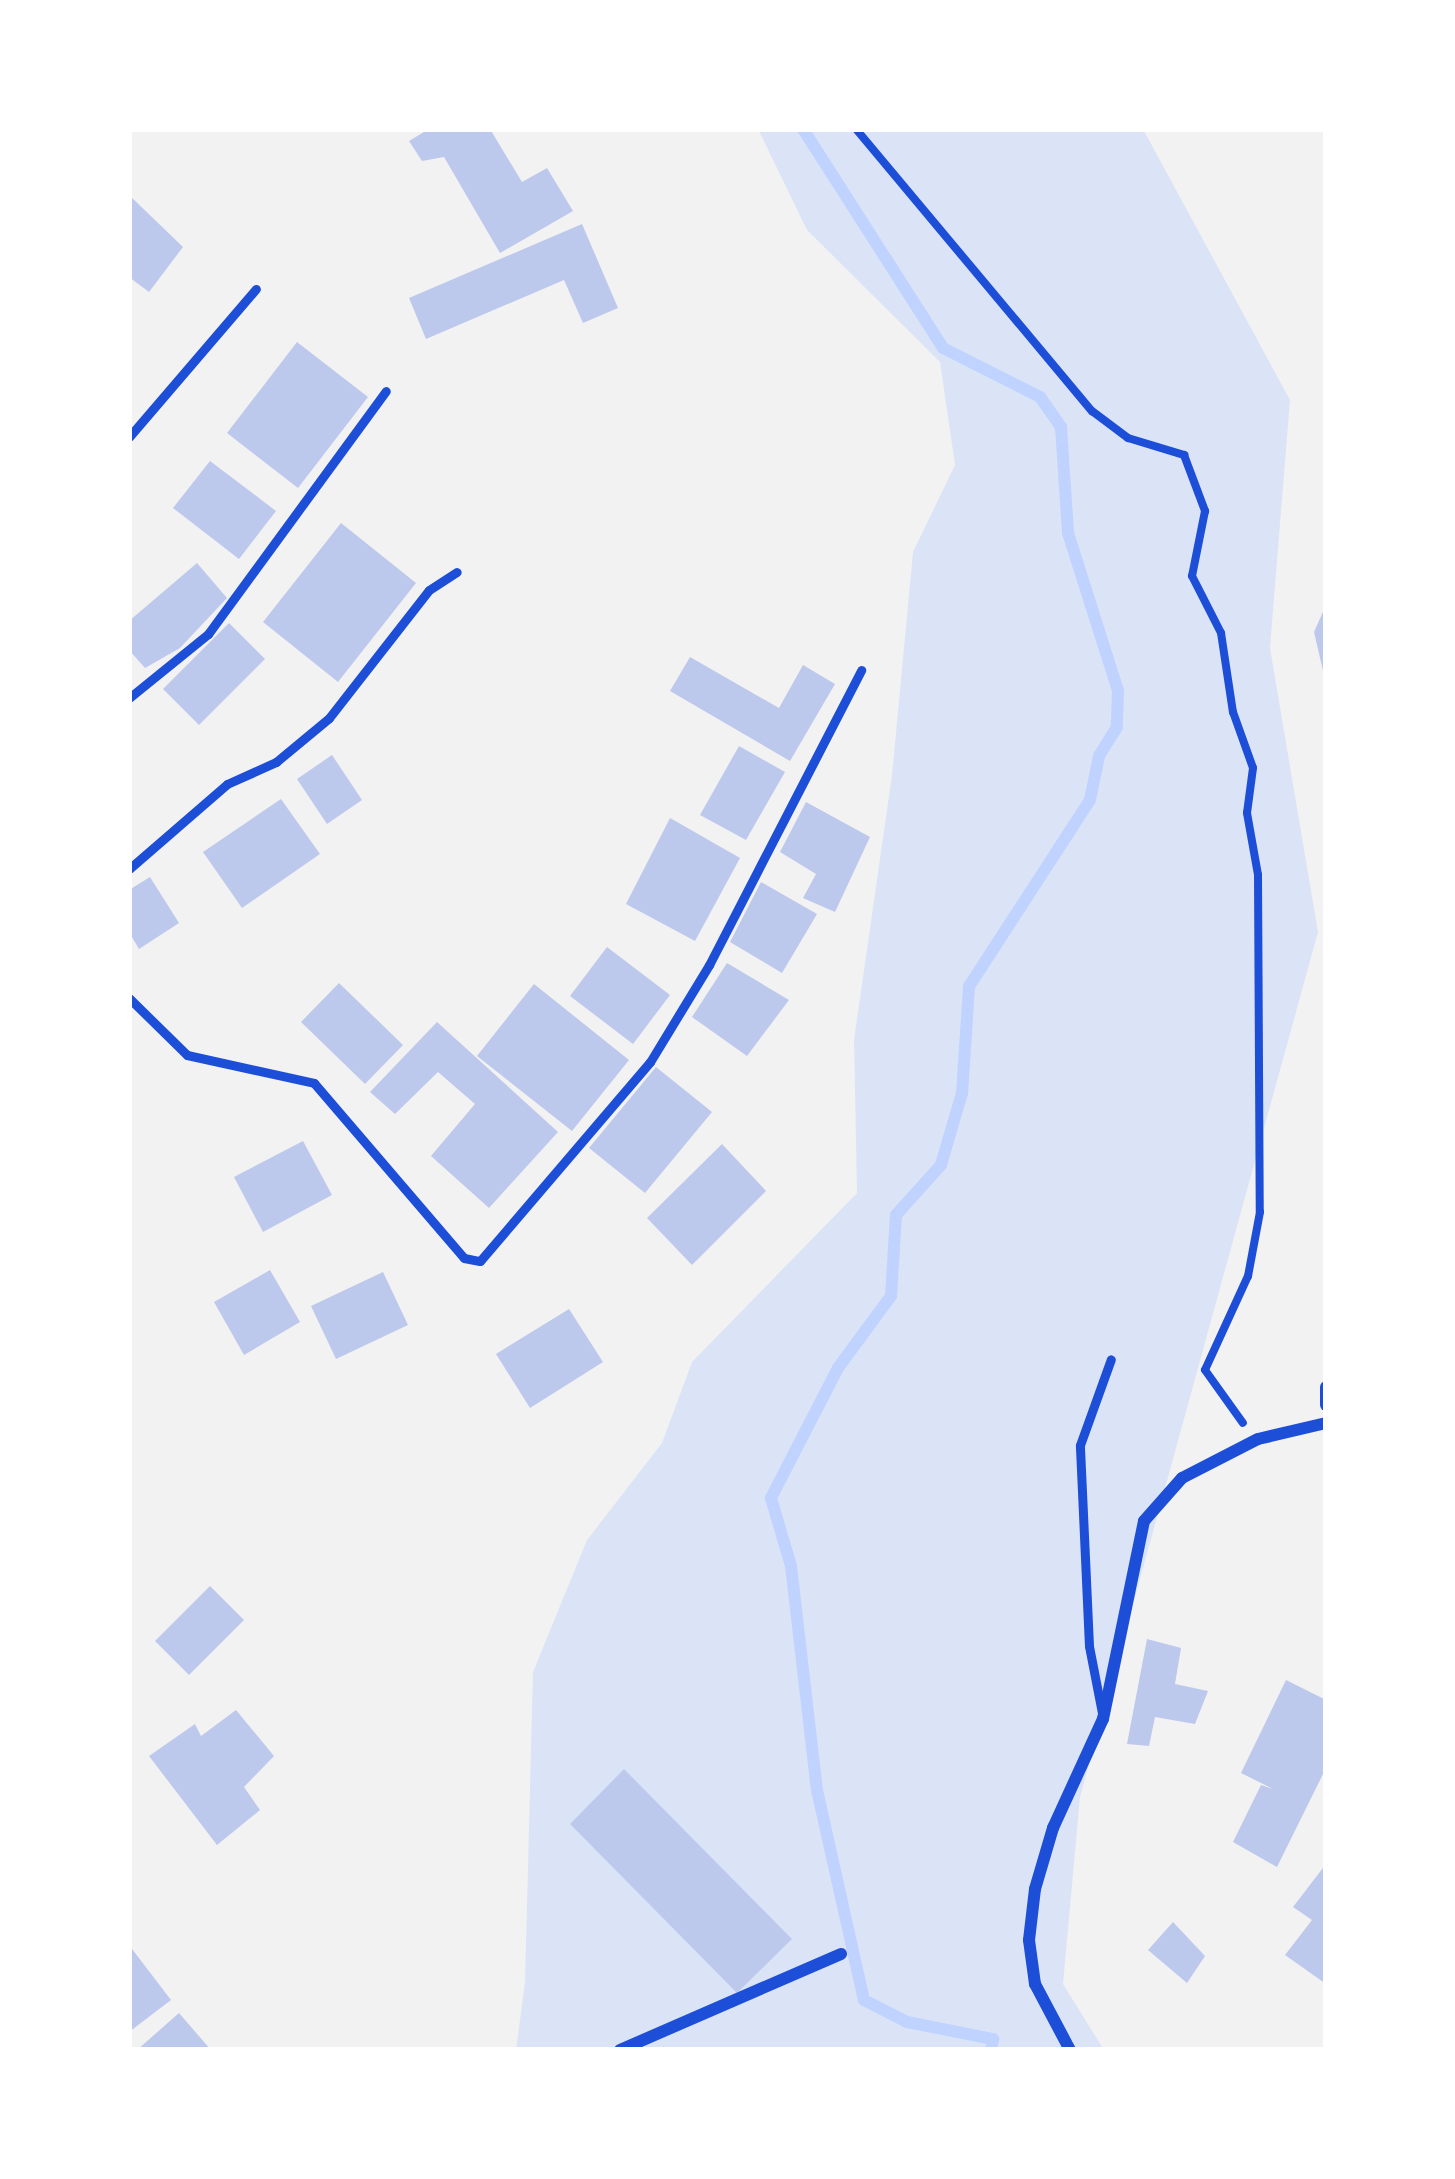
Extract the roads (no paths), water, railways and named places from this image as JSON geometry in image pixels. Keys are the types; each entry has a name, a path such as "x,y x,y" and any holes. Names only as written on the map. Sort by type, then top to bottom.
{"street":[{"path":"1326,1388 1326,1405"},
{"path":"1070,2050 1035,1984 1029,1940 1053,1828 1103,1719 1144,1521 1182,1478 1258,1439 1326,1423"},
{"path":"620,2050 841,1954"}],"lane":[{"path":"129,436 256,289"},
{"path":"129,698 208,634 386,391"},
{"path":"129,869 226,784 276,762 329,718 429,590 457,572"},
{"path":"129,998 187,1055 314,1083 464,1258 480,1261 650,1062 709,965 861,670"},
{"path":"1103,1719 1089,1646 1080,1445 1111,1359"}],"waterway":[{"path":"803,129 943,348 1040,397 1061,427 1068,533 1118,691 1117,727 1099,756 1090,800 969,986 962,1093 941,1165 896,1215 891,1296 838,1368 771,1498 791,1566 817,1790 864,2000 907,2022 993,2039 991,2050"}]}
